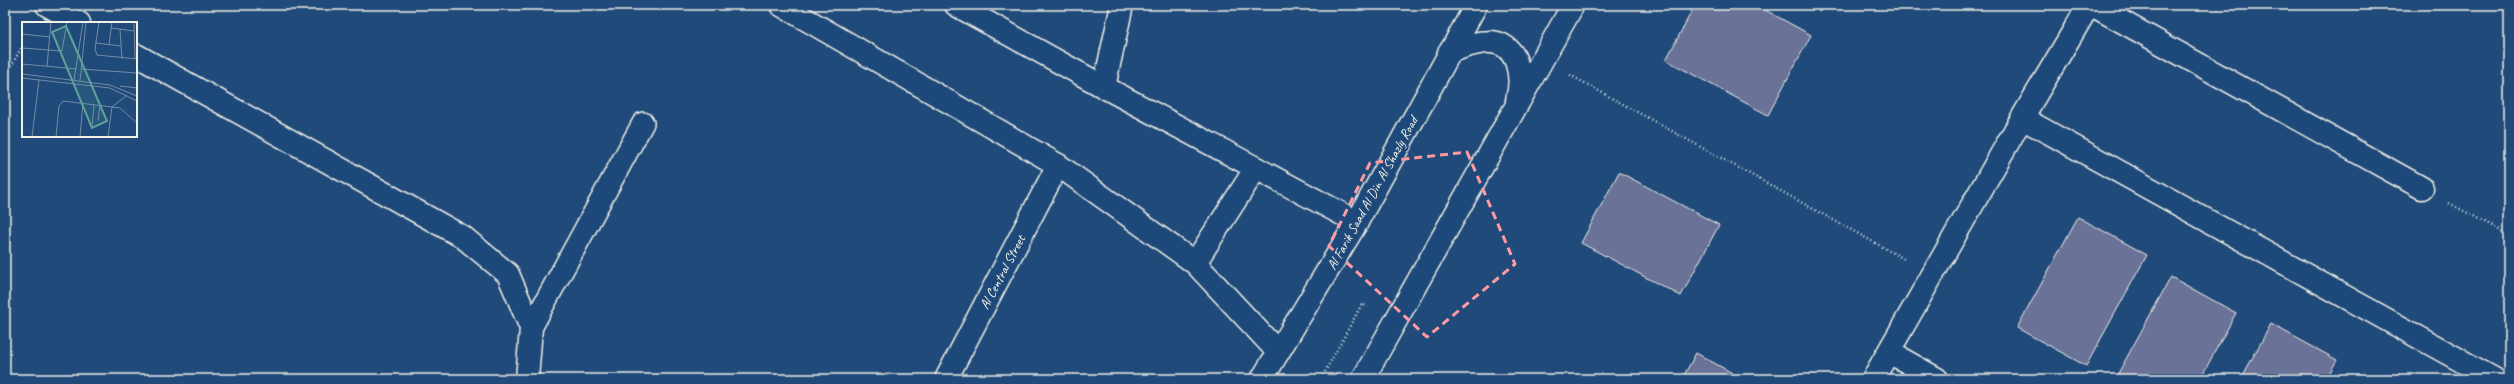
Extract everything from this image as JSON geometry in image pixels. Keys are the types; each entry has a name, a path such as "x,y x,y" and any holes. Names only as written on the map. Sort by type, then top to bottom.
{"street":[{"path":"47,5 77,22"},
{"path":"781,5 1058,165 1195,263 1278,352"},
{"path":"956,5 1104,87 1357,222"},
{"path":"1104,87 1122,5"},
{"name":"Al Farik Saad Al Din Al Shazly Road","path":"1262,379 1357,222 1476,5"},
{"path":"1363,379 1574,5"},
{"path":"1873,379 2022,118 2089,5"},
{"path":"2092,5 2422,188"},
{"path":"1449,52 1476,43 1489,41 1506,47 1516,59 1521,85 1516,107"},
{"path":"137,56 463,237 508,274 531,328 527,379"},
{"path":"2022,118 2494,379"},
{"name":"Al Central Street","path":"946,379 1058,165"},
{"path":"1195,263 1256,168"},
{"path":"1889,352 1937,379"}],"lane":[{"path":"531,328 643,123"}],"path":[{"path":"5,77 22,47"},
{"path":"1542,60 1932,274"},
{"path":"2422,188 2509,236"}],"highlighted area":[{"path":"1467,152 1515,264 1427,337 1329,246 1370,163"}],"building":[{"path":"1695,5 1756,5 1811,35 1768,115 1666,60"},
{"path":"1619,172 1719,225 1681,296 1581,243"},
{"path":"2078,217 2147,255 2086,366 2017,328"},
{"path":"2171,277 2236,313 2200,379 2115,379"},
{"path":"2271,324 2337,360 2326,379 2241,379"},
{"path":"1696,353 1743,379 1682,379"}]}
